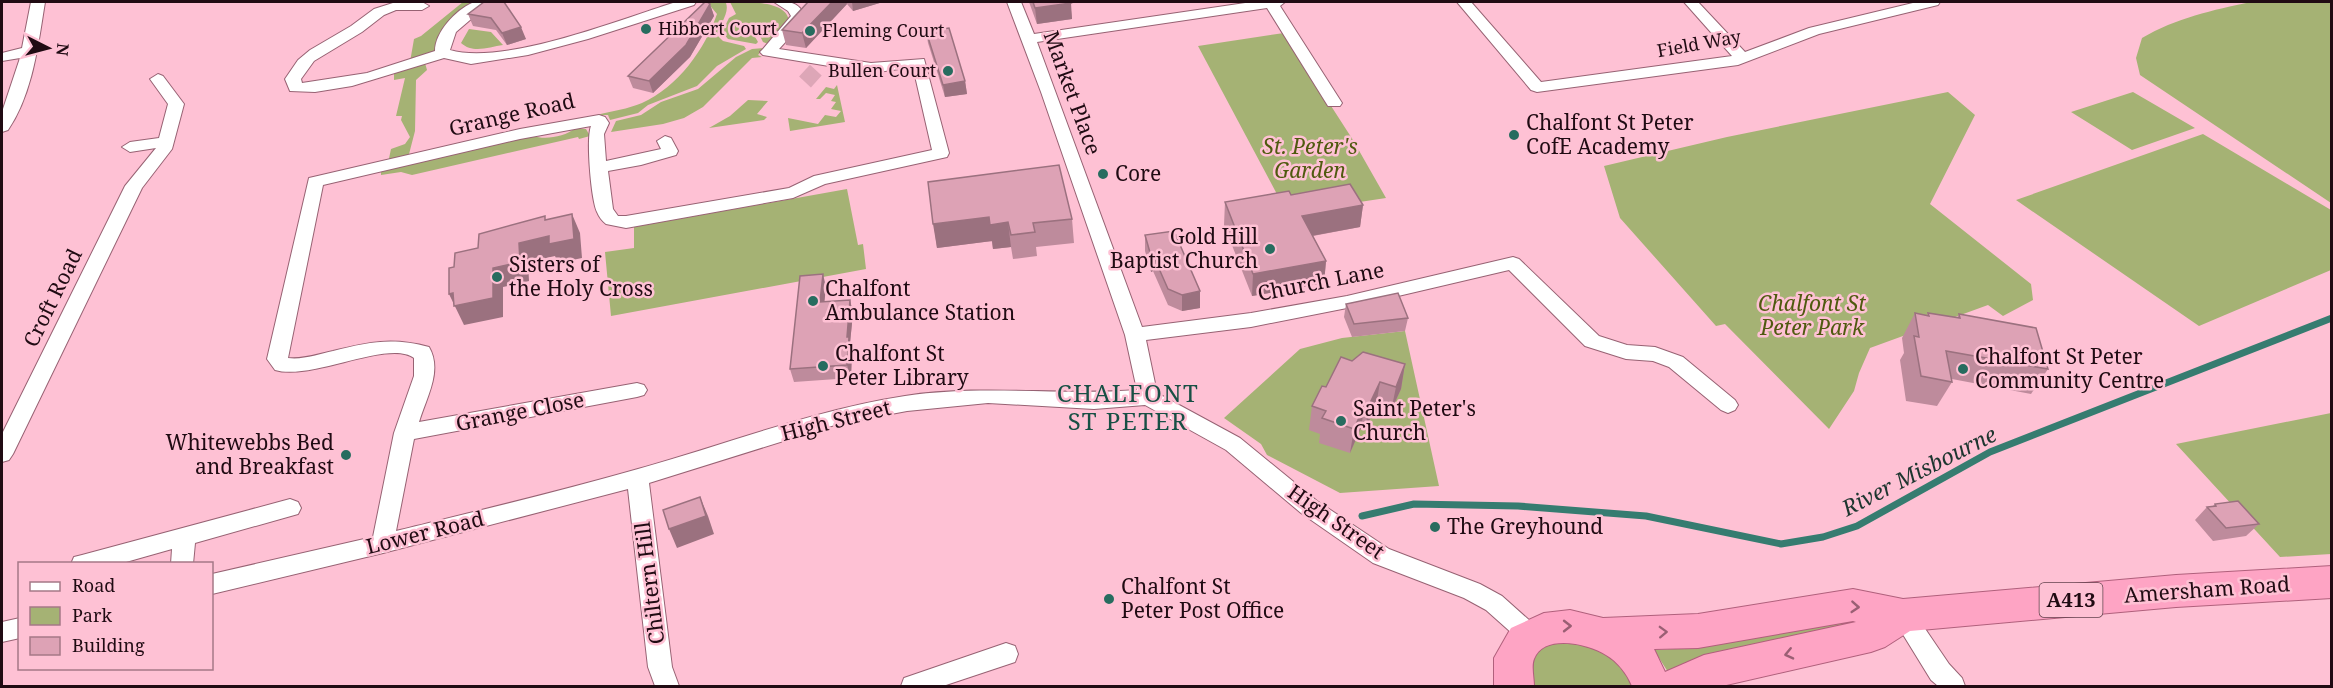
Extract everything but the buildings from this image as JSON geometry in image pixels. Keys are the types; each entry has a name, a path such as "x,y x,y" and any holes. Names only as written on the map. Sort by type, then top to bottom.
{"highway":[{"name":"Amersham Road","path":"1604,634 1698,631 1853,605 1903,615 2176,591 2331,582"},
{"name":"Amersham Road","path":"1676,687 1704,673 1871,635 1903,615"},
{"name":"A413","path":"1531,636 1546,628 1565,625 1584,627 1604,634 1624,646 1640,662 1652,687"},
{"path":"1505,683 1520,647 1531,636"}],"street":[{"path":"2,126 16,99 30,51 38,2"},
{"path":"443,53 444,39 464,13 484,2"},
{"path":"422,6 387,8 376,13 348,36 318,50 300,64 293,79 296,88 399,70 443,53 461,59 474,59 523,51 689,2"},
{"name":"Grange Road","path":"384,544 404,433 425,375 426,362 422,352 410,346 391,346 294,366 282,365 277,359 315,182 520,134 599,120 601,123 596,135 607,217 614,221 626,222 793,193 820,180 941,153 919,62 871,68 768,52 795,23 798,16 790,5 781,2"},
{"name":"Market Place","path":"1014,2 1135,335"},
{"path":"1029,39 1273,2 1334,103"},
{"name":"Field Way","path":"1464,2 1537,87 1742,58 1814,31 1933,2"},
{"path":"1691,2 1742,58"},
{"path":"2,57 30,51"},
{"name":"Croft Road","path":"2,454 134,186 152,166 166,142 177,104 158,79"},
{"path":"599,168 641,160 670,151 665,141"},
{"path":"130,147 166,142"},
{"name":"Church Lane","path":"1135,335 1251,320 1369,298 1513,264 1592,341 1626,352 1655,354 1676,362 1728,405"},
{"path":"1135,335 1148,398"},
{"name":"Grange Close","path":"404,433 637,390"},
{"name":"High Street","path":"638,478 838,416 907,403 988,396 1094,400 1148,398 1233,444 1309,507 1381,556 1473,591 1494,603 1531,636"},
{"name":"Lower Road","path":"213,584 384,544 638,478"},
{"name":"Chiltern Hill","path":"638,478 660,667 667,687"},
{"path":"89,562 290,508"},
{"path":"182,562 185,535"},
{"path":"1903,615 1940,672 1953,687"},
{"path":"2,632 18,628"},
{"path":"914,687 1006,654"}],"green space":[{"path":"463,2 476,2 467,6 436,50 410,62 414,39 421,36"},
{"path":"707,2 726,3 727,7 718,36 723,41 744,46 746,49 717,66 697,86 648,105 638,113 610,120 608,115 597,115 642,103 655,96 678,77 697,53 712,27 717,14"},
{"path":"730,2 756,2 774,6 787,14 789,21 768,44 763,42 759,34 754,35 758,42 756,44 728,39 722,32 729,18 736,14"},
{"path":"2251,2 2331,2 2331,203 2140,75 2136,58 2142,38 2181,20"},
{"path":"469,29 491,32 503,45 481,49 466,46 461,43"},
{"name":"St. Peter's Garden","path":"1284,33 1353,140 1386,198 1287,213 1198,46"},
{"path":"764,48 758,55 762,57 752,58 703,107 684,118 663,124 611,132 616,121 641,115 661,102 698,89 736,57 752,49"},
{"path":"425,63 427,70 416,80 415,131 408,158 388,163 391,149 405,144 410,137 401,120 402,116 396,116 405,78 394,80 394,73"},
{"path":"837,85 845,122 790,131 788,118 818,124 825,115 836,117 841,111 831,109 836,102 831,101 835,95 826,93 820,99 816,99 826,87 834,89"},
{"name":"Chalfont St Peter Park","path":"1948,92 1975,115 1930,204 2031,284 2033,300 2003,316 1988,305 1870,348 1854,391 1829,429 1725,324 1716,326 1620,218 1604,166 1727,137"},
{"path":"2133,92 2195,128 2132,150 2071,112"},
{"path":"748,100 768,101 757,114 767,117 764,120 709,128 730,116"},
{"path":"575,128 586,129 590,136 412,175 401,172 381,175 381,172 481,146 533,136 555,137"},
{"path":"2203,134 2331,210 2331,270 2199,326 2016,200"},
{"path":"847,189 858,245 863,244 866,269 611,316 605,252 634,248 634,227"},
{"path":"1405,331 1439,486 1340,493 1267,455 1261,444 1224,418 1300,349 1342,338"},
{"path":"2331,413 2331,554 2280,557 2176,444"},
{"path":"1860,616 1864,624 1668,672 1654,650 1693,648"},
{"path":"1564,638 1613,654 1633,686 1531,686 1529,667 1535,654"}],"waterway":[{"name":"River Misbourne","path":"1362,516 1414,504 1518,506 1646,516 1781,544 1823,537 1857,526 1990,452 2332,318"}],"tunnel":[{"path":"805,82 816,70"}],"place":[{"name":"Hibbert Court","path":"646,29"},
{"name":"Fleming Court","path":"810,31"},
{"name":"Bullen Court","path":"948,71"},
{"name":"Chalfont St Peter CofE Academy","path":"1514,135"},
{"name":"Core","path":"1103,174"},
{"name":"Gold Hill Baptist Church","path":"1270,249"},
{"name":"Sisters of the Holy Cross","path":"497,277"},
{"name":"Chalfont Ambulance Station","path":"813,301"},
{"name":"Chalfont St Peter Library","path":"823,366"},
{"name":"Chalfont St Peter Community Centre","path":"1963,369"},
{"name":"Saint Peter's Church","path":"1341,421"},
{"name":"Whitewebbs Bed and Breakfast","path":"346,455"},
{"name":"The Greyhound","path":"1435,527"},
{"name":"Chalfont St Peter Post Office","path":"1109,599"}],"district":[{"name":"CHALFONT ST PETER","path":"1128,408"}]}
